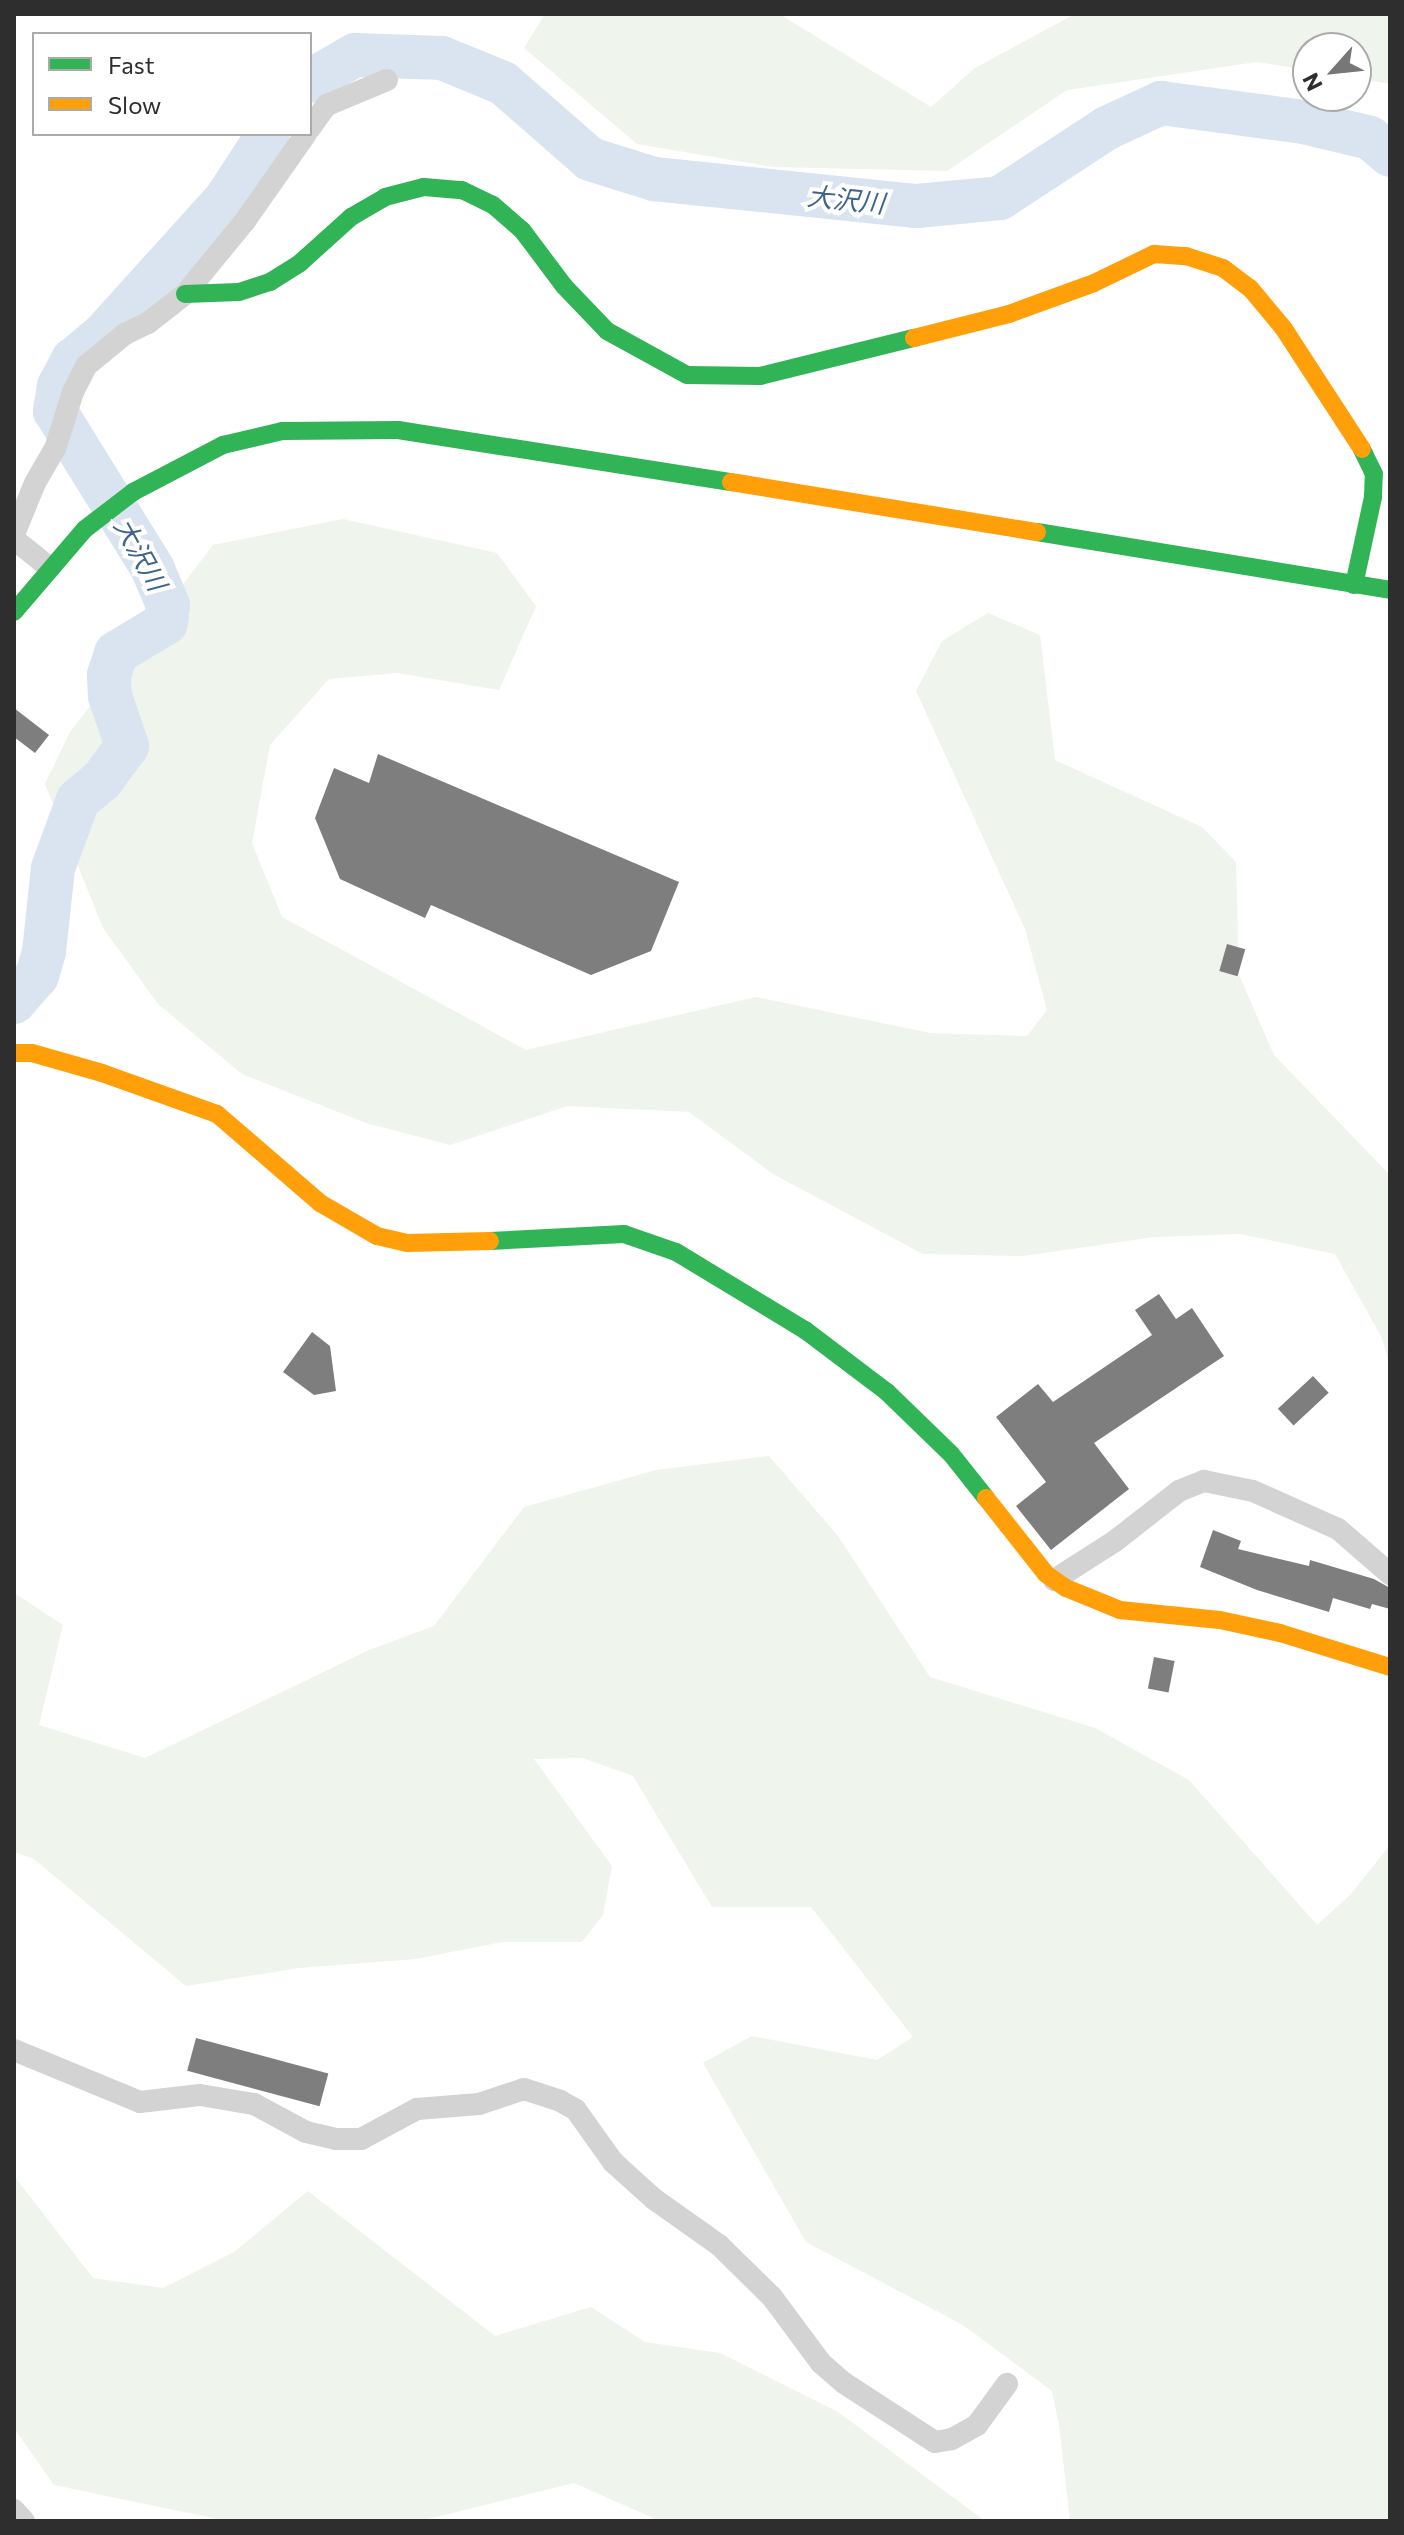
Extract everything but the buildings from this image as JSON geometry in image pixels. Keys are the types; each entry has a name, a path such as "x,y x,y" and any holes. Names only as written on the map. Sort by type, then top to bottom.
{"street":[{"path":"312,125 327,105 387,80"},
{"path":"50,568 14,537 35,483 55,449 86,366 125,334 148,323 185,294 245,221 305,136"},
{"path":"185,294 239,292 270,282 300,263 351,217 385,197 424,187 462,190 493,205 522,230 564,286 607,331 687,375 760,376 1009,314 1094,283 1154,254 1186,256 1223,268 1250,288 1284,329 1363,450 1374,474 1373,497 1354,585"},
{"path":"14,612 85,529 133,492 223,445 282,431 328,428 398,430 473,439 1390,590"},
{"path":"14,1053 32,1053 102,1073 191,1102 217,1114 320,1203 377,1236 407,1243 437,1244 624,1234 676,1252 805,1330 887,1392 951,1454 1030,1555 1054,1580 1089,1600 1120,1610 1220,1620 1389,1663"},
{"path":"1054,1580 1115,1541 1179,1491 1204,1481 1253,1491 1338,1529 1390,1574"},
{"path":"14,2050 140,2102 200,2095 254,2104 306,2132 336,2139 361,2139 417,2109 479,2104 524,2089 560,2101 576,2110 613,2162 654,2199 719,2245 772,2297 821,2363 844,2383 935,2442 952,2439 977,2425 1007,2384"},
{"path":"14,2510 24,2521"}],"shaded area":[{"path":"545,14 779,14 931,107 975,68 1075,14 1390,14 1390,84 1372,81 1372,32 1292,32 1292,67 1257,62 1067,90 947,171 773,167 637,144 524,48"},
{"path":"343,519 497,553 536,606 499,690 398,673 329,679 270,745 252,843 282,917 526,1050 756,997 930,1033 1027,1036 1047,1010 1025,929 916,691 942,641 988,613 1040,635 1055,760 1202,827 1236,862 1239,975 1274,1055 1390,1175 1390,1367 1382,1338 1335,1254 1240,1234 1154,1237 1023,1256 923,1254 773,1174 689,1112 567,1106 450,1145 366,1123 242,1074 158,1004 103,928 45,784 70,732 213,545"},
{"path":"769,1456 838,1536 930,1677 1095,1728 1189,1780 1317,1925 1350,1895 1390,1845 1390,2521 1070,2521 1052,2391 963,2325 806,2242 703,2063 752,2036 877,2060 913,2037 811,1907 712,1907 633,1776 583,1758 534,1759 612,1866 603,1915 582,1942 502,1942 416,1959 299,1968 186,1986 34,1859 14,1852 14,1593 63,1625 39,1725 145,1758 369,1650 434,1626 524,1507 656,1470"},
{"path":"14,2176 93,2278 163,2288 234,2252 308,2191 495,2336 591,2307 645,2342 720,2353 838,2412 985,2521 660,2521 574,2483 420,2521 227,2521 54,2485 14,2428"}],"waterway":[{"name":"大沢川","path":"312,80 355,55 442,58 503,83 590,159 654,179 917,206 1000,198 1107,128 1161,103 1304,122 1370,138 1390,155"},
{"name":"大沢川","path":"14,1002 37,976 44,952 53,868 78,800 102,780 127,746 110,696 109,675 116,653 166,623 168,605 153,569 55,411 59,386 73,360 104,334 226,199 267,136"}],"traffic: fast":[{"path":"185,294 239,292 270,282 300,263 351,217 385,197 424,187 462,190 493,205 522,230 564,286 607,331 687,375 760,376 914,338"},
{"path":"14,612 85,529 133,492 223,445 282,431 398,430 731,482"},
{"path":"1354,585 1373,497 1374,474 1362,449"},
{"path":"1037,532 1390,590"},
{"path":"490,1241 624,1234 676,1252 805,1330 887,1392 951,1454 986,1498"}],"traffic: slow":[{"path":"914,338 1009,314 1094,283 1154,254 1186,256 1223,268 1250,288 1284,329 1362,449"},
{"path":"731,482 1037,532"},
{"path":"14,1053 32,1053 102,1073 217,1114 320,1203 377,1236 407,1243 490,1241"},
{"path":"986,1498 1046,1574 1066,1588 1120,1610 1220,1620 1280,1633 1390,1667"}]}
